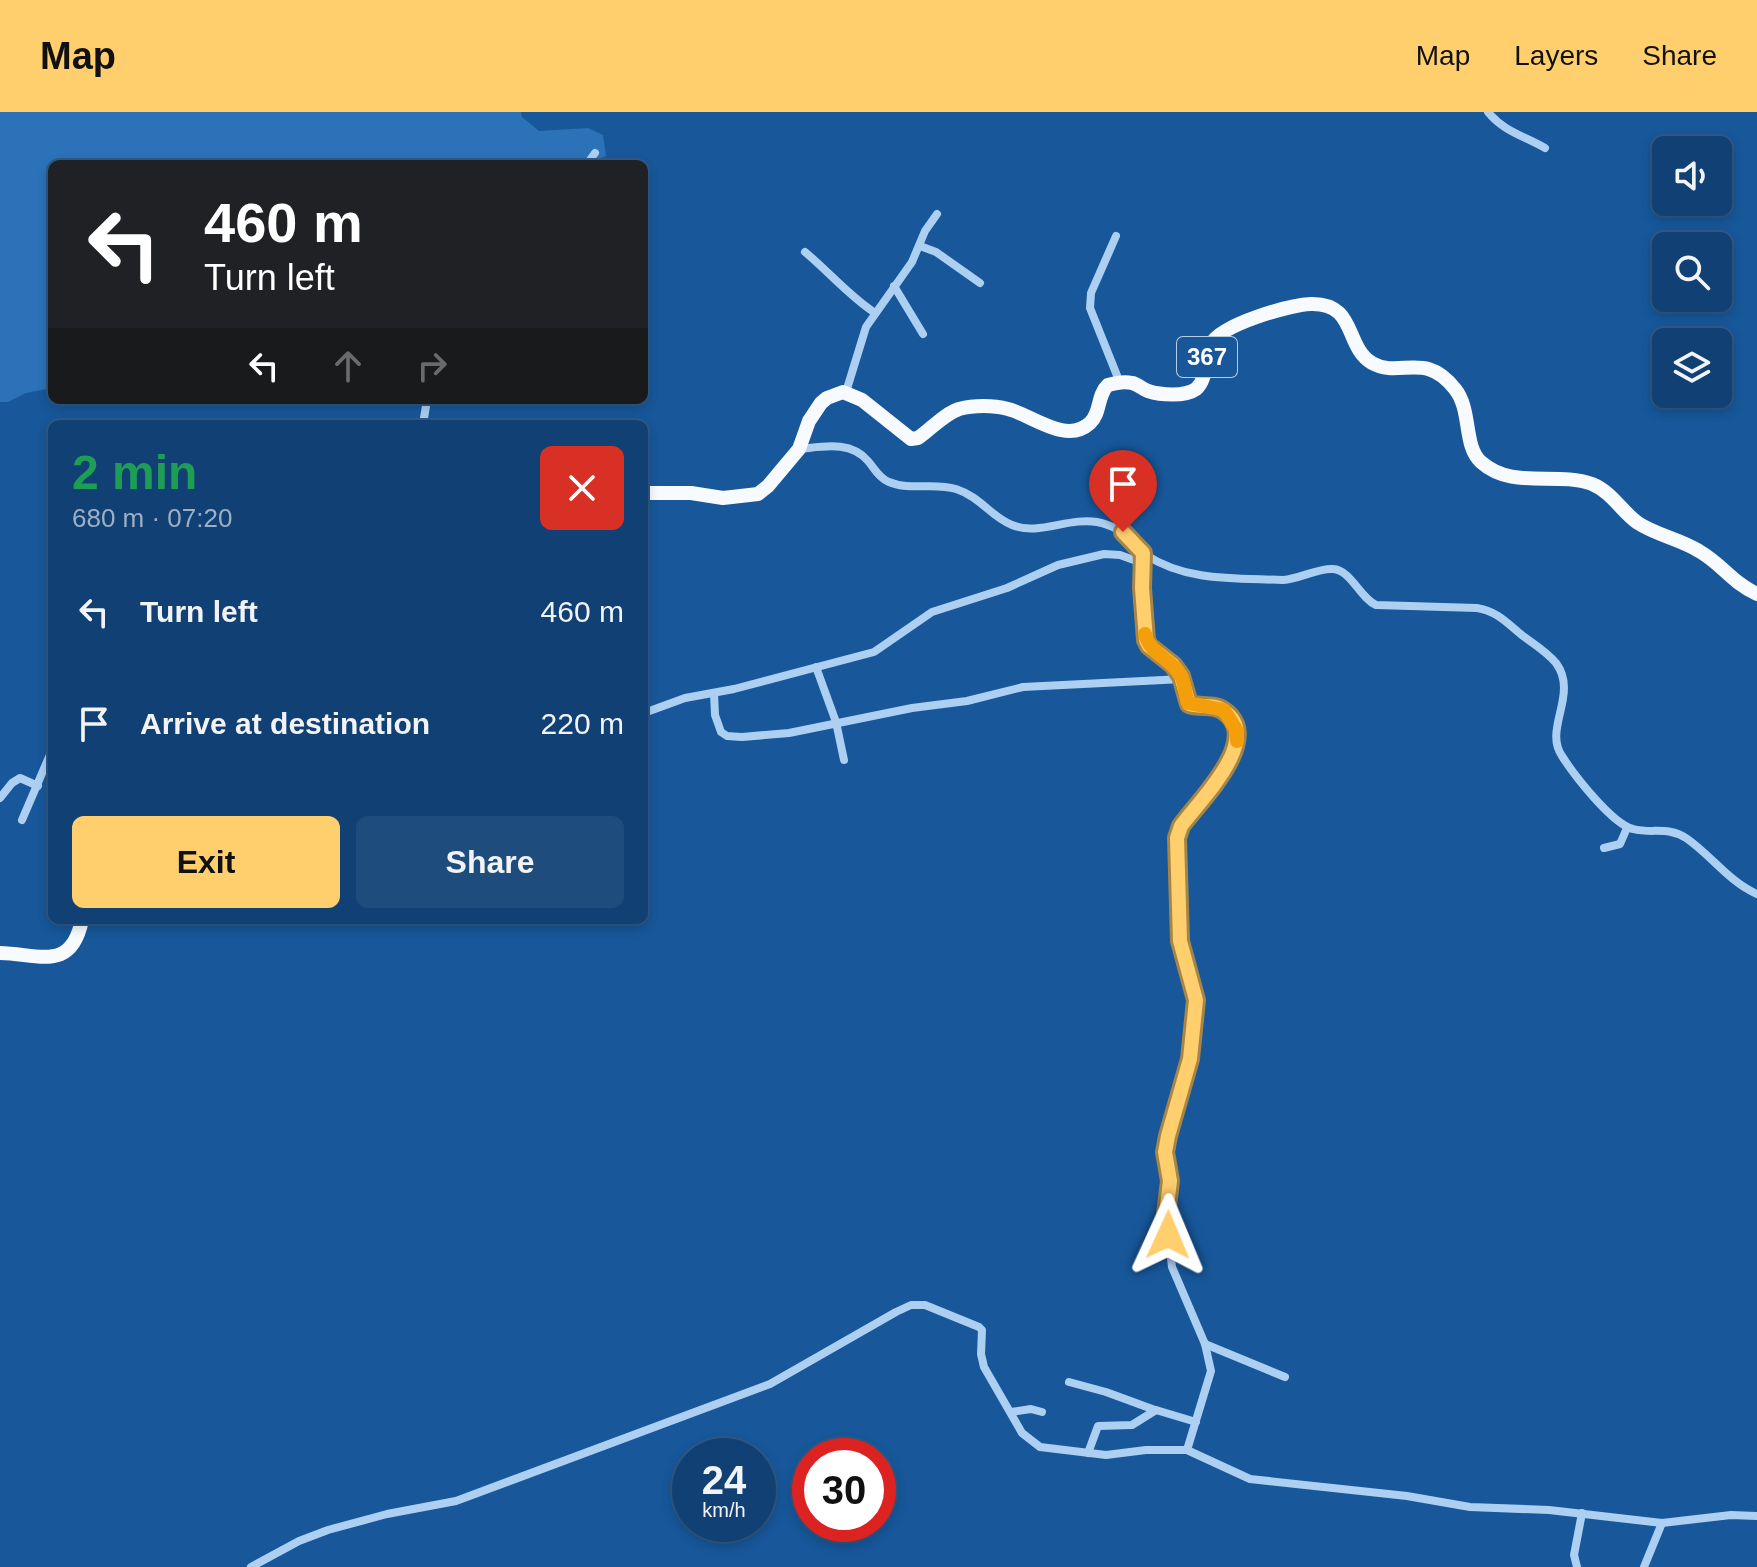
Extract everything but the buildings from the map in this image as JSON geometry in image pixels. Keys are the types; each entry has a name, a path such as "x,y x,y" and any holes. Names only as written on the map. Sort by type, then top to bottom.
{"main road":[{"name":"367","path":"1120,383 1132,383 1155,393 1192,391 1202,379 1211,344 1221,333 1238,324 1300,306 1314,304 1330,307 1340,313 1362,352 1372,363 1388,367 1420,366 1434,371 1453,386 1467,415 1474,453 1483,464 1518,478 1534,481 1577,480 1600,488 1637,522 1699,551 1732,581 1757,594"},
{"path":"648,493 723,498 758,494 799,449 809,421 821,403 832,395 846,392 887,418 906,437 914,439 957,410 985,406 1013,410 1054,428 1080,429 1095,416 1106,386 1120,383"},
{"path":"0,953 47,958 60,955 75,943 81,924"}],"street":[{"path":"1488,112 1507,130 1545,148"},
{"path":"590,160 595,153"},
{"path":"846,392 861,337 937,214"},
{"path":"1116,236 1091,293 1090,308 1120,383"},
{"path":"920,246 936,252 980,283"},
{"path":"805,252 834,276 851,297 875,313"},
{"path":"894,286 923,334"},
{"path":"799,449 848,448 864,457 885,480 898,485 953,488 980,501 1002,520 1017,527 1080,521 1108,525 1123,532 1142,558 1146,640 1183,679 1188,703 1224,710 1232,719 1238,738 1230,761 1181,826 1177,838 1180,941 1196,1000 1190,1059 1166,1144 1170,1181 1166,1214 1172,1267 1205,1344 1211,1371 1187,1450"},
{"path":"648,712 685,698 874,652 932,612 1007,588 1058,565 1104,554 1142,558 1208,577 1297,579 1334,569 1343,573 1365,599 1376,605 1477,608 1494,612 1558,666 1564,693 1555,737 1558,750 1604,807 1627,828 1677,833 1739,884 1757,894"},
{"path":"816,667 836,722 844,760"},
{"path":"714,693 717,726 723,734 731,737 775,735 967,701 1023,687 1183,679"},
{"path":"22,820 48,755"},
{"path":"0,798 20,778 38,786"},
{"path":"1604,848 1620,844 1627,828"},
{"path":"251,1567 299,1541 328,1530 387,1514 456,1501 770,1384 911,1305 925,1305 982,1330 984,1367 1022,1433 1040,1447 1106,1455 1146,1450 1187,1450 1250,1479 1407,1496 1470,1507 1582,1513 1662,1523 1731,1515 1757,1516"},
{"path":"1205,1344 1285,1377"},
{"path":"1069,1382 1196,1422"},
{"path":"1011,1412 1031,1409 1042,1412"},
{"path":"1088,1453 1098,1426 1132,1425 1156,1410"},
{"path":"1577,1567 1574,1555 1582,1513"},
{"path":"1644,1567 1662,1523"}],"shaded area":[{"path":"0,112 521,112 522,117 539,131 588,128 603,135 606,156 596,160 48,160 48,389 0,402"}],"slow traffic":[{"path":"1145,634 1149,646 1173,665 1183,679 1188,703 1224,710 1232,719 1237,741"}],"route":[{"path":"1123,532 1143,553 1144,621 1149,646 1173,665 1181,676 1189,704 1224,710 1232,719 1238,738 1230,761 1181,826 1177,838 1181,952 1195,988 1196,1000 1190,1059 1165,1152 1170,1181 1166,1214 1168,1235"}]}
